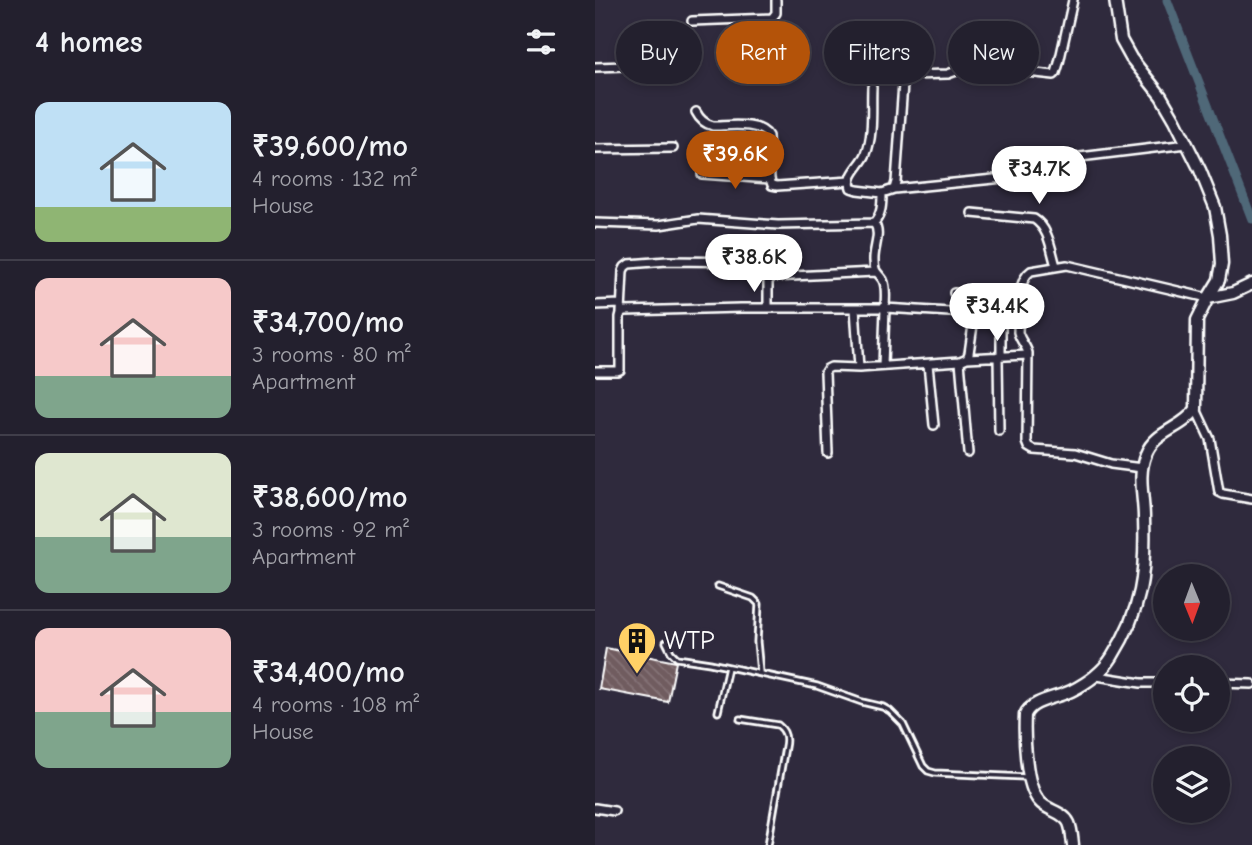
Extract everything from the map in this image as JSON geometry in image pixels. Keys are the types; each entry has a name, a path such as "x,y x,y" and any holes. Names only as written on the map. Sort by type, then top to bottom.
{"street":[{"path":"692,21 772,18 776,13 776,0"},
{"path":"894,189 905,76 949,74 970,66 1054,75 1073,0"},
{"path":"1115,0 1121,40 1131,58 1161,96 1200,170 1215,207 1222,264 1219,280 1197,320 1196,409 1210,439 1219,492 1252,499"},
{"path":"595,67 616,66"},
{"path":"872,87 868,148 850,181 851,188 883,193 894,189 1003,178 1080,158 1187,144"},
{"path":"696,112 700,119 713,126 757,127 764,130 768,136 772,185 850,181"},
{"path":"595,149 673,148"},
{"path":"702,174 770,179"},
{"path":"595,223 659,225 698,219 778,225 874,223 881,210 883,193"},
{"path":"972,213 1034,219 1040,222 1045,229 1056,266"},
{"path":"874,223 878,229 873,260 875,272 884,282 885,289 883,366"},
{"path":"595,371 620,370 620,317 625,267 634,263 667,261 761,262 768,265 772,277"},
{"path":"1142,468 1111,464 1075,453 1034,450 1029,447 1028,355 1026,345 1018,332 1020,288 1026,274 1038,268 1067,265 1208,298 1233,293 1252,284"},
{"path":"768,308 768,282 772,277 875,272"},
{"path":"954,293 1020,297"},
{"path":"999,431 1001,296"},
{"path":"595,305 621,304"},
{"path":"621,313 768,308 885,308 966,313 972,318 973,325 969,353 963,359 968,453"},
{"path":"855,308 859,368"},
{"path":"828,453 825,372 831,367 928,364 1028,355"},
{"path":"928,364 934,425"},
{"path":"1073,845 1069,822 1036,799 1028,776 1025,720 1027,710 1097,676 1111,659 1128,629 1140,598 1142,583 1144,540 1141,478 1146,455 1158,438 1189,418 1196,409"},
{"path":"1097,676 1153,683"},
{"path":"1230,683 1252,684"},
{"path":"595,808 614,811"}],"lane":[{"path":"718,586 753,598 759,604 757,636 760,673"},
{"path":"666,642 677,658 817,686 883,707 904,724 920,762 928,771 1028,776"},
{"path":"718,712 727,667"},
{"path":"740,719 778,725 786,735 768,845"}],"building":[{"name":"WTP","path":"606,648 676,662 668,702 599,689"}],"waterway":[{"path":"1167,0 1252,219"}],"place":[{"name":"WTP","path":"637,675"}]}
